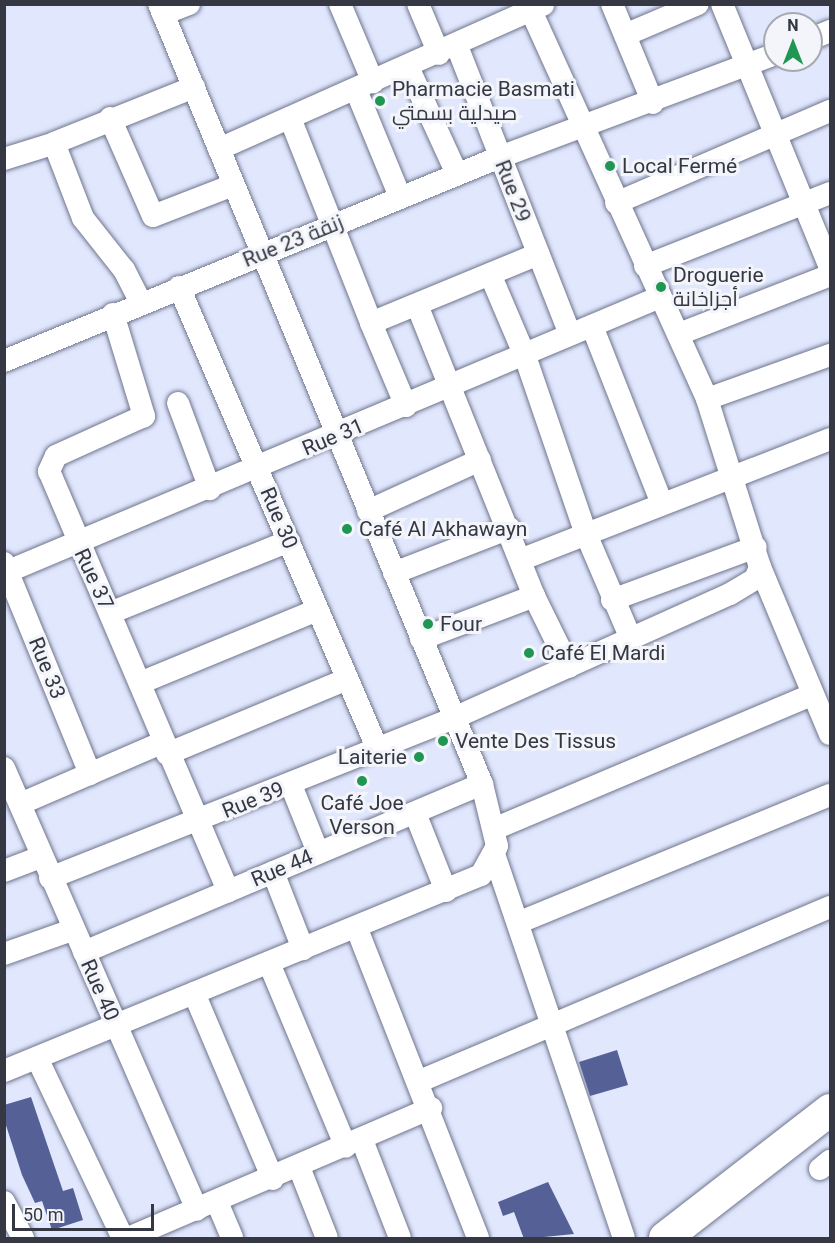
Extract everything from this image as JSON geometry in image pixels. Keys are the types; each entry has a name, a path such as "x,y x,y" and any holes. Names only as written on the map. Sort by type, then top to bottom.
{"street":[{"path":"189,4 161,9 219,149 259,254 482,784 494,829 495,857 556,1023 624,1239"},
{"path":"340,4 400,197"},
{"name":"Rue 29","path":"418,4 448,50 500,157 570,335"},
{"path":"612,4 653,102"},
{"path":"626,35 698,4"},
{"path":"722,4 802,202 831,267"},
{"path":"219,149 448,50 534,6 616,203 708,399 735,475 758,557 831,734"},
{"name":"Rue 23 زنقة","path":"4,361 113,314 457,174 763,59"},
{"path":"408,67 457,174"},
{"path":"4,159 55,144 110,118 194,87"},
{"path":"616,203 775,133 831,111"},
{"path":"110,118 153,216 232,185"},
{"path":"291,118 330,225 406,406"},
{"path":"55,144 83,219 124,270 141,303"},
{"path":"645,266 802,202 831,193"},
{"path":"371,323 538,254"},
{"path":"490,274 525,356 586,534 612,600 631,639"},
{"path":"679,334 831,275"},
{"name":"Rue 30","path":"179,287 378,750"},
{"name":"Rue 31","path":"6,570 79,545 336,435 455,387 660,297"},
{"path":"417,305 455,387 480,460 510,528 534,596 568,667"},
{"name":"Rue 37","path":"113,314 145,412 139,422 52,459 50,471 79,545 140,683 165,748 228,891"},
{"path":"592,326 662,504"},
{"path":"708,399 831,355"},
{"path":"178,403 210,489"},
{"path":"520,560 831,439"},
{"path":"368,511 480,460"},
{"path":"394,573 510,528"},
{"path":"110,613 290,541"},
{"path":"612,600 758,557"},
{"name":"Rue 39","path":"51,878 378,750 631,639 752,582 758,557"},
{"name":"Rue 33","path":"6,570 90,774"},
{"path":"421,639 534,596"},
{"path":"140,683 317,610"},
{"path":"13,798 165,748 347,679"},
{"path":"494,829 813,693"},
{"name":"Rue 40","path":"4,768 13,798 51,878 115,1025 207,1206 232,1239"},
{"name":"Rue 44","path":"84,952 482,784"},
{"path":"291,785 318,852"},
{"path":"520,922 831,795"},
{"path":"415,813 446,891"},
{"path":"4,871 41,857"},
{"path":"4,1071 446,891 481,875 495,857"},
{"path":"273,872 303,949"},
{"path":"420,1081 831,907"},
{"path":"357,929 431,1108 478,1239"},
{"path":"4,954 72,930"},
{"path":"269,963 400,1239"},
{"path":"194,993 273,1179"},
{"path":"37,1058 123,1239"},
{"path":"128,1239 156,1233 207,1206 431,1108"},
{"path":"665,1239 831,1110"},
{"path":"299,1167 327,1239"},
{"path":"4,1202 23,1239"}],"building":[{"path":"617,1050 628,1085 590,1096 579,1062"},
{"path":"31,1097 63,1191 73,1188 83,1220 52,1230 42,1201 35,1203 22,1175 4,1119 4,1105"},
{"path":"548,1182 574,1234 524,1239 514,1212 503,1216 498,1202"}],"place":[{"name":"Pharmacie Basmati صيدلية بسمتي","path":"380,101"},
{"name":"Local Fermé","path":"610,166"},
{"name":"Droguerie أجزاخانة","path":"661,287"},
{"name":"Café Al Akhawayn","path":"347,529"},
{"name":"Four","path":"428,624"},
{"name":"Café El Mardi","path":"529,653"},
{"name":"Vente Des Tissus","path":"443,741"},
{"name":"Laiterie","path":"419,757"},
{"name":"Café Joe Verson","path":"362,781"}]}
